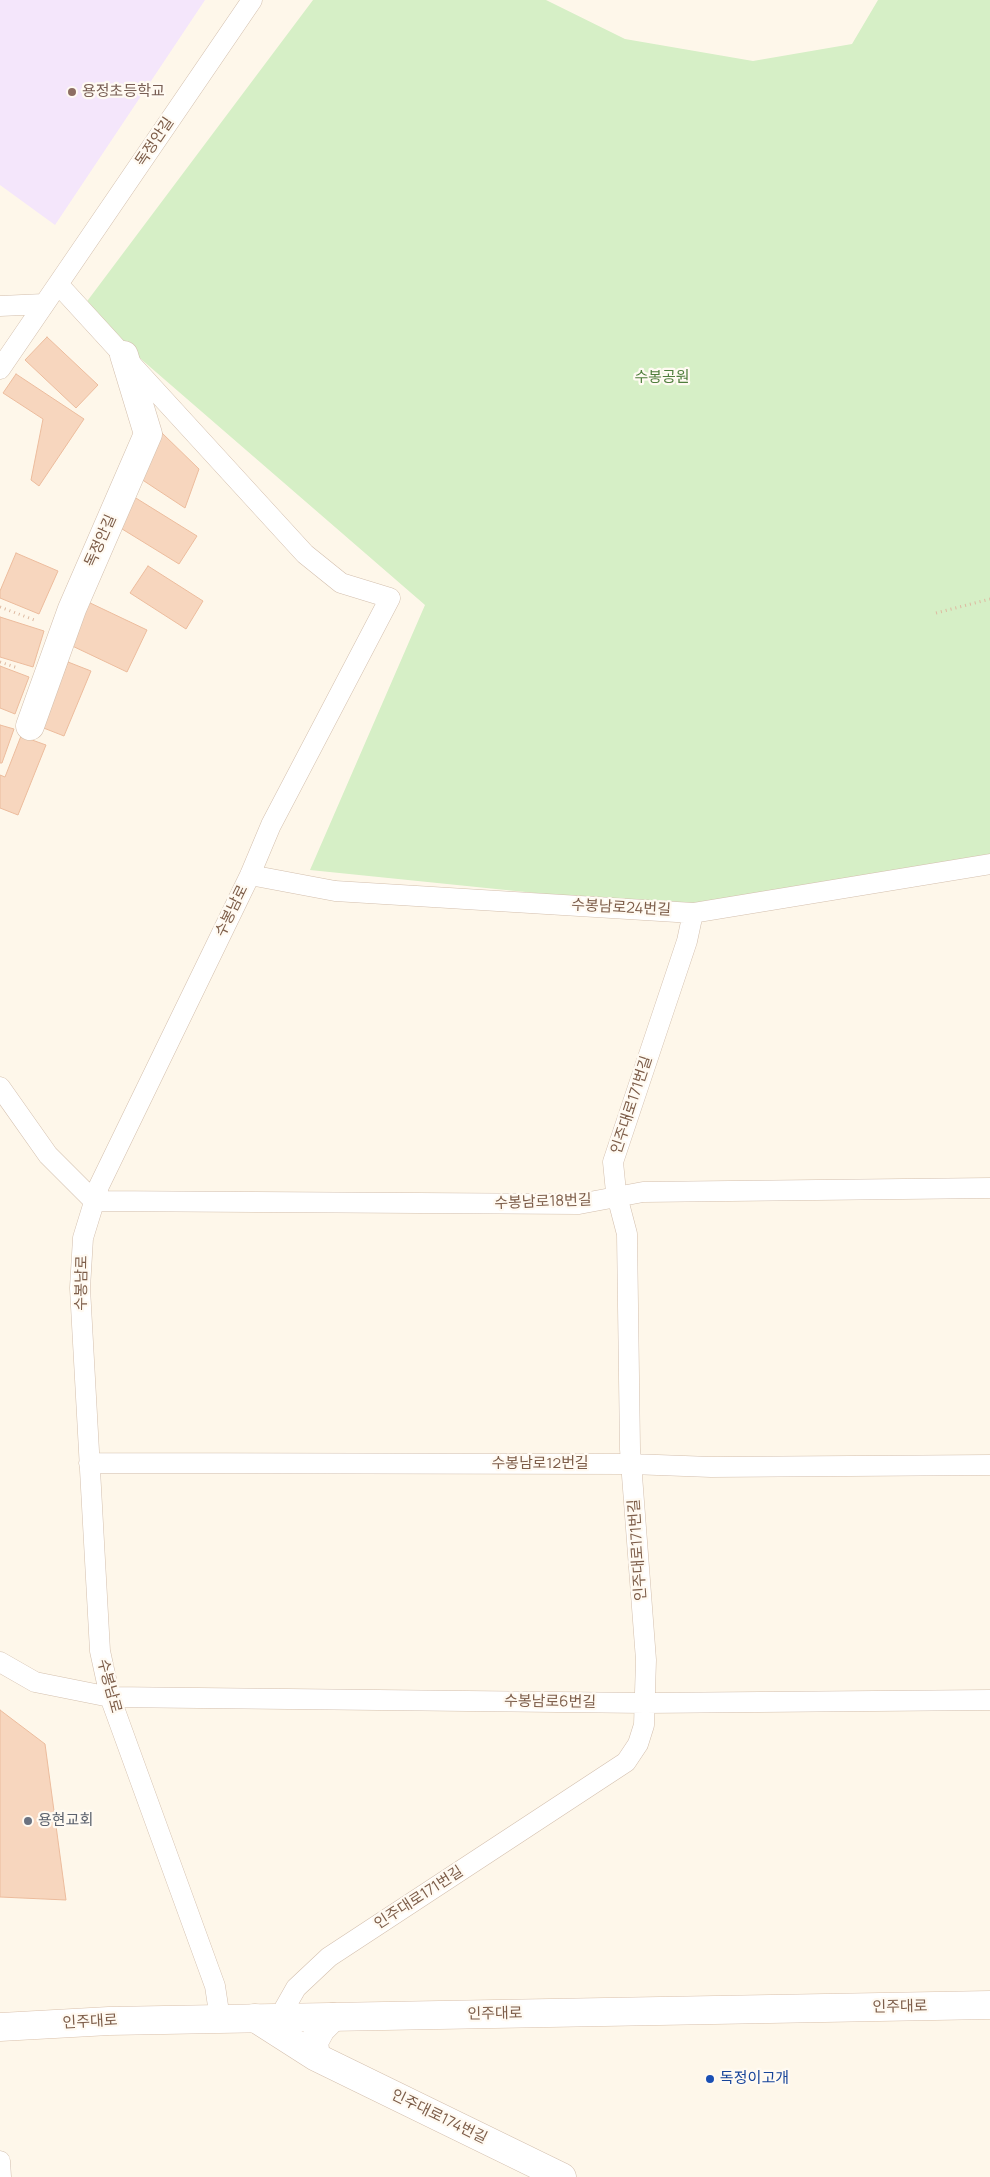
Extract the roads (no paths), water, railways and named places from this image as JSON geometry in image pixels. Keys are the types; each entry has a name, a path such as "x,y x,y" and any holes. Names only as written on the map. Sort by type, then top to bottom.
{"main road":[{"name":"독정안길","path":"30,726 72,609 148,434 124,355"},
{"name":"인주대로","path":"0,2026 109,2021 990,2005"},
{"path":"316,2057 314,2042 321,2029 333,2017"},
{"name":"인주대로174번길","path":"267,2018 316,2057 562,2177"}],"lane":[{"name":"독정안길","path":"0,368 252,0"},
{"name":"독정안길","path":"58,284 305,554 342,583 390,598"},
{"path":"0,306 44,304"},
{"name":"수봉남로","path":"220,2019 216,1986 110,1696 100,1651 80,1288 83,1238 94,1201 118,1146 250,875 271,825 390,598"},
{"name":"수봉남로24번길","path":"250,875 335,891 693,913 990,864"},
{"name":"인주대로171번길","path":"267,2018 329,1957 626,1762 638,1744 644,1725 646,1660 631,1464 627,1234 618,1197 613,1162 687,941 693,913"},
{"path":"0,1087 48,1155 94,1201"},
{"name":"수봉남로18번길","path":"94,1201 579,1204 642,1192 990,1188"},
{"name":"수봉남로12번길","path":"89,1463 631,1464 711,1467 990,1465"},
{"name":"수봉남로6번길","path":"0,1662 35,1682 110,1696 645,1703 990,1700"},
{"path":"0,2161 1,2177"}],"place":[{"name":"용정초등학교","path":"72,92"},
{"name":"용현교회","path":"28,1821"},
{"name":"독정이고개","path":"710,2079"}],"park label":[{"name":"수봉공원","path":"662,378"}]}
